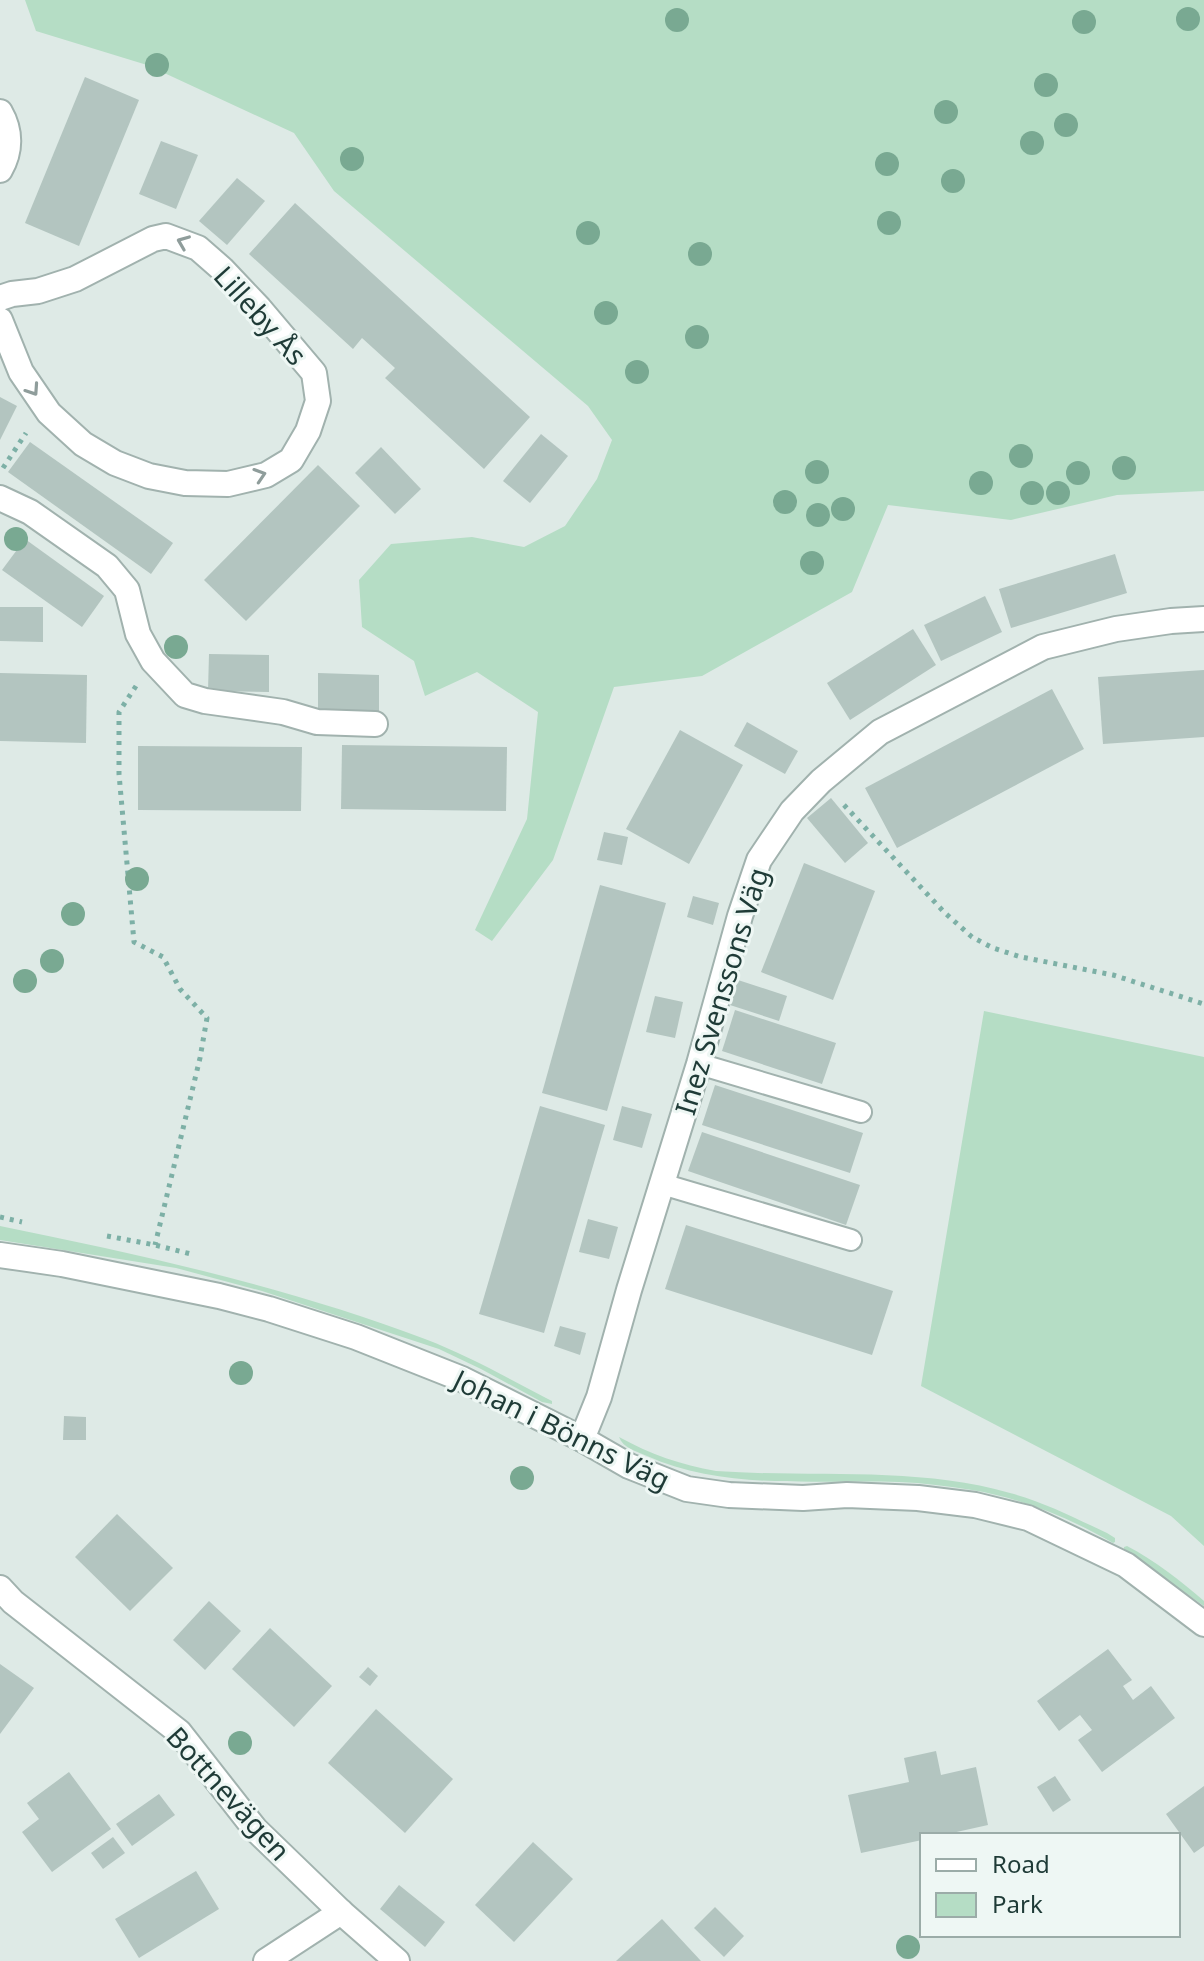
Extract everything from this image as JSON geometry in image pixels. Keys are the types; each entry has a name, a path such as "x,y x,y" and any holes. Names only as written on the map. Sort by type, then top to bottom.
{"street":[{"path":"0,112 9,137 8,150 0,170"},
{"name":"Lilleby Ås","path":"0,298 38,291 75,279 153,239 166,236 198,248 259,308 314,373 318,401 308,431 291,460 266,475 228,484 185,483 149,476 115,463 83,444 49,413 21,372 0,320"},
{"path":"0,498 30,512 107,566 127,590 138,634 153,661 185,695 205,701 283,712 317,722 375,724"},
{"name":"Inez Svenssons Väg","path":"582,1439 599,1397 740,916 759,860 792,811 821,781 880,732 1043,647 1116,629 1204,619"},
{"name":"Johan i Bönns Väg","path":"0,1255 62,1264 203,1293 283,1313 356,1337 462,1379 629,1466 687,1489 729,1495 803,1498 847,1495 918,1498 975,1505 1028,1518 1126,1565 1204,1624"},
{"name":"Bottnevägen","path":"0,1588 13,1602 179,1732 255,1829 397,1961"},
{"path":"266,1961 341,1912"}],"lane":[{"path":"699,1064 861,1112"},
{"path":"662,1184 851,1240"}],"path":[{"path":"0,472 44,406"},
{"path":"153,661 119,712 119,774 134,942 163,957 180,989 207,1018 155,1245"},
{"path":"821,781 944,912 972,937 1021,957 1113,975 1204,1004"}],"green space":[{"path":"25,0 1204,0 1204,491 1117,495 1011,520 888,505 852,592 702,676 614,687 553,860 492,941 475,930 527,819 538,712 477,672 425,696 414,661 362,627 359,580 391,544 472,537 524,547 565,526 597,479 612,440 588,406 334,191 294,133 147,65 36,31"},
{"path":"984,1011 1204,1057 1204,1546 1171,1516 921,1386"},
{"path":"0,1226 161,1261 321,1303 441,1345 552,1401 552,1404 542,1402 439,1349 262,1291 176,1268 0,1240"},
{"path":"619,1437 666,1458 716,1471 901,1476 974,1485 1047,1506 1107,1533 1115,1538 1115,1542 1045,1510 1009,1498 908,1482 739,1479 677,1467 627,1447"},
{"path":"1127,1546 1177,1578 1204,1601 1204,1606 1124,1550"}],"building":[{"path":"85,77 139,100 79,246 25,223"},
{"path":"161,141 198,155 176,209 139,194"},
{"path":"237,178 265,201 227,245 199,221"},
{"path":"295,203 530,417 484,469 385,378 395,368 362,338 353,349 249,254"},
{"path":"0,397 17,406 0,440"},
{"path":"541,434 568,456 530,503 503,481"},
{"path":"30,442 173,543 151,574 8,472"},
{"path":"381,447 421,489 395,514 355,473"},
{"path":"318,465 360,506 246,621 204,580"},
{"path":"25,539 104,596 82,627 2,570"},
{"path":"1115,554 1127,593 1011,628 999,589"},
{"path":"985,596 1002,632 941,661 924,625"},
{"path":"0,607 43,607 43,642 0,641"},
{"path":"913,629 936,665 850,720 827,683"},
{"path":"209,654 269,655 269,692 208,691"},
{"path":"1204,670 1204,737 1103,744 1098,677"},
{"path":"0,673 87,675 86,743 0,741"},
{"path":"318,673 379,675 379,711 318,710"},
{"path":"1052,689 1084,749 897,848 865,788"},
{"path":"747,722 798,751 785,774 734,746"},
{"path":"680,730 743,765 689,864 626,829"},
{"path":"342,745 507,747 506,811 341,809"},
{"path":"138,746 302,747 301,811 138,810"},
{"path":"831,798 868,843 845,863 807,818"},
{"path":"604,832 628,837 622,865 597,860"},
{"path":"804,863 875,891 833,1000 761,972"},
{"path":"600,885 666,903 607,1111 542,1093"},
{"path":"693,896 719,903 713,925 687,917"},
{"path":"738,980 787,996 779,1021 730,1005"},
{"path":"655,996 683,1002 675,1038 646,1032"},
{"path":"735,1010 836,1043 822,1084 722,1051"},
{"path":"715,1085 863,1133 850,1173 702,1125"},
{"path":"540,1106 605,1125 544,1333 479,1314"},
{"path":"622,1106 652,1114 642,1148 613,1140"},
{"path":"702,1132 860,1185 846,1225 688,1171"},
{"path":"588,1219 618,1227 609,1259 579,1252"},
{"path":"686,1225 893,1291 872,1355 665,1289"},
{"path":"560,1326 586,1333 580,1355 554,1346"},
{"path":"64,1416 86,1417 86,1440 63,1440"},
{"path":"117,1514 173,1568 130,1611 75,1557"},
{"path":"209,1601 241,1631 205,1670 173,1640"},
{"path":"270,1628 332,1686 294,1727 232,1669"},
{"path":"1108,1649 1132,1680 1123,1686 1133,1700 1151,1686 1175,1718 1102,1772 1078,1740 1092,1730 1080,1715 1059,1731 1037,1701"},
{"path":"0,1664 34,1688 0,1734"},
{"path":"368,1667 378,1676 370,1686 359,1677"},
{"path":"376,1709 453,1779 405,1833 328,1763"},
{"path":"936,1751 941,1775 976,1767 988,1825 952,1833 920,1833 920,1840 861,1853 848,1795 909,1782 904,1758"},
{"path":"69,1772 111,1829 52,1872 22,1832 39,1819 27,1803"},
{"path":"1055,1776 1071,1800 1053,1812 1037,1787"},
{"path":"1204,1786 1204,1846 1194,1853 1166,1814"},
{"path":"159,1794 175,1815 132,1846 116,1824"},
{"path":"113,1837 125,1853 103,1869 91,1853"},
{"path":"533,1842 573,1879 514,1942 475,1905"},
{"path":"196,1871 219,1909 139,1958 115,1919"},
{"path":"399,1885 445,1922 425,1947 380,1909"},
{"path":"715,1907 744,1936 724,1957 694,1928"},
{"path":"662,1919 701,1961 616,1961"}]}
